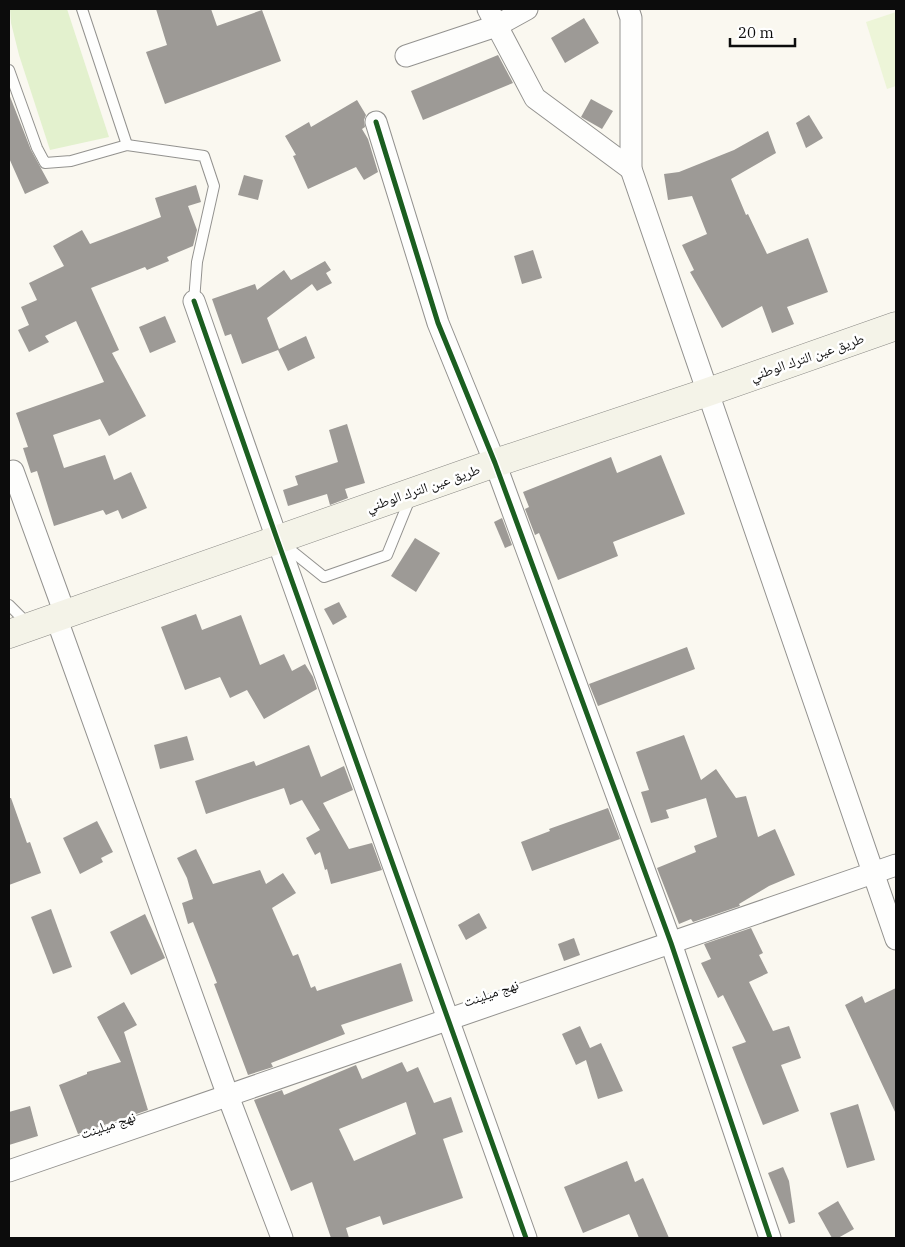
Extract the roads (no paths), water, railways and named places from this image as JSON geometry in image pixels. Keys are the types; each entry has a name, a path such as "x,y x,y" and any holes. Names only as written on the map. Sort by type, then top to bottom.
{"main road":[{"name":"طريق عين الترك الوطني","path":"20,630 495,462 708,392 896,326"}],"street":[{"path":"406,56 492,17 527,9"},
{"path":"634,12 631,169 896,939"},
{"path":"492,17 535,98 631,169"},
{"path":"376,122 438,323 495,462 671,943 770,1238"},
{"path":"194,301 276,539 526,1238"},
{"path":"13,471 61,616 228,1096 282,1238"},
{"name":"نهج ميلينت","path":"9,1171 896,866"}],"lane":[{"path":"82,9 127,145"},
{"path":"9,70 37,148 45,164 70,161 127,145 204,156 214,186 198,262 194,301"},
{"path":"276,539 324,577 387,555 413,491"},
{"path":"9,604 20,630"}]}
